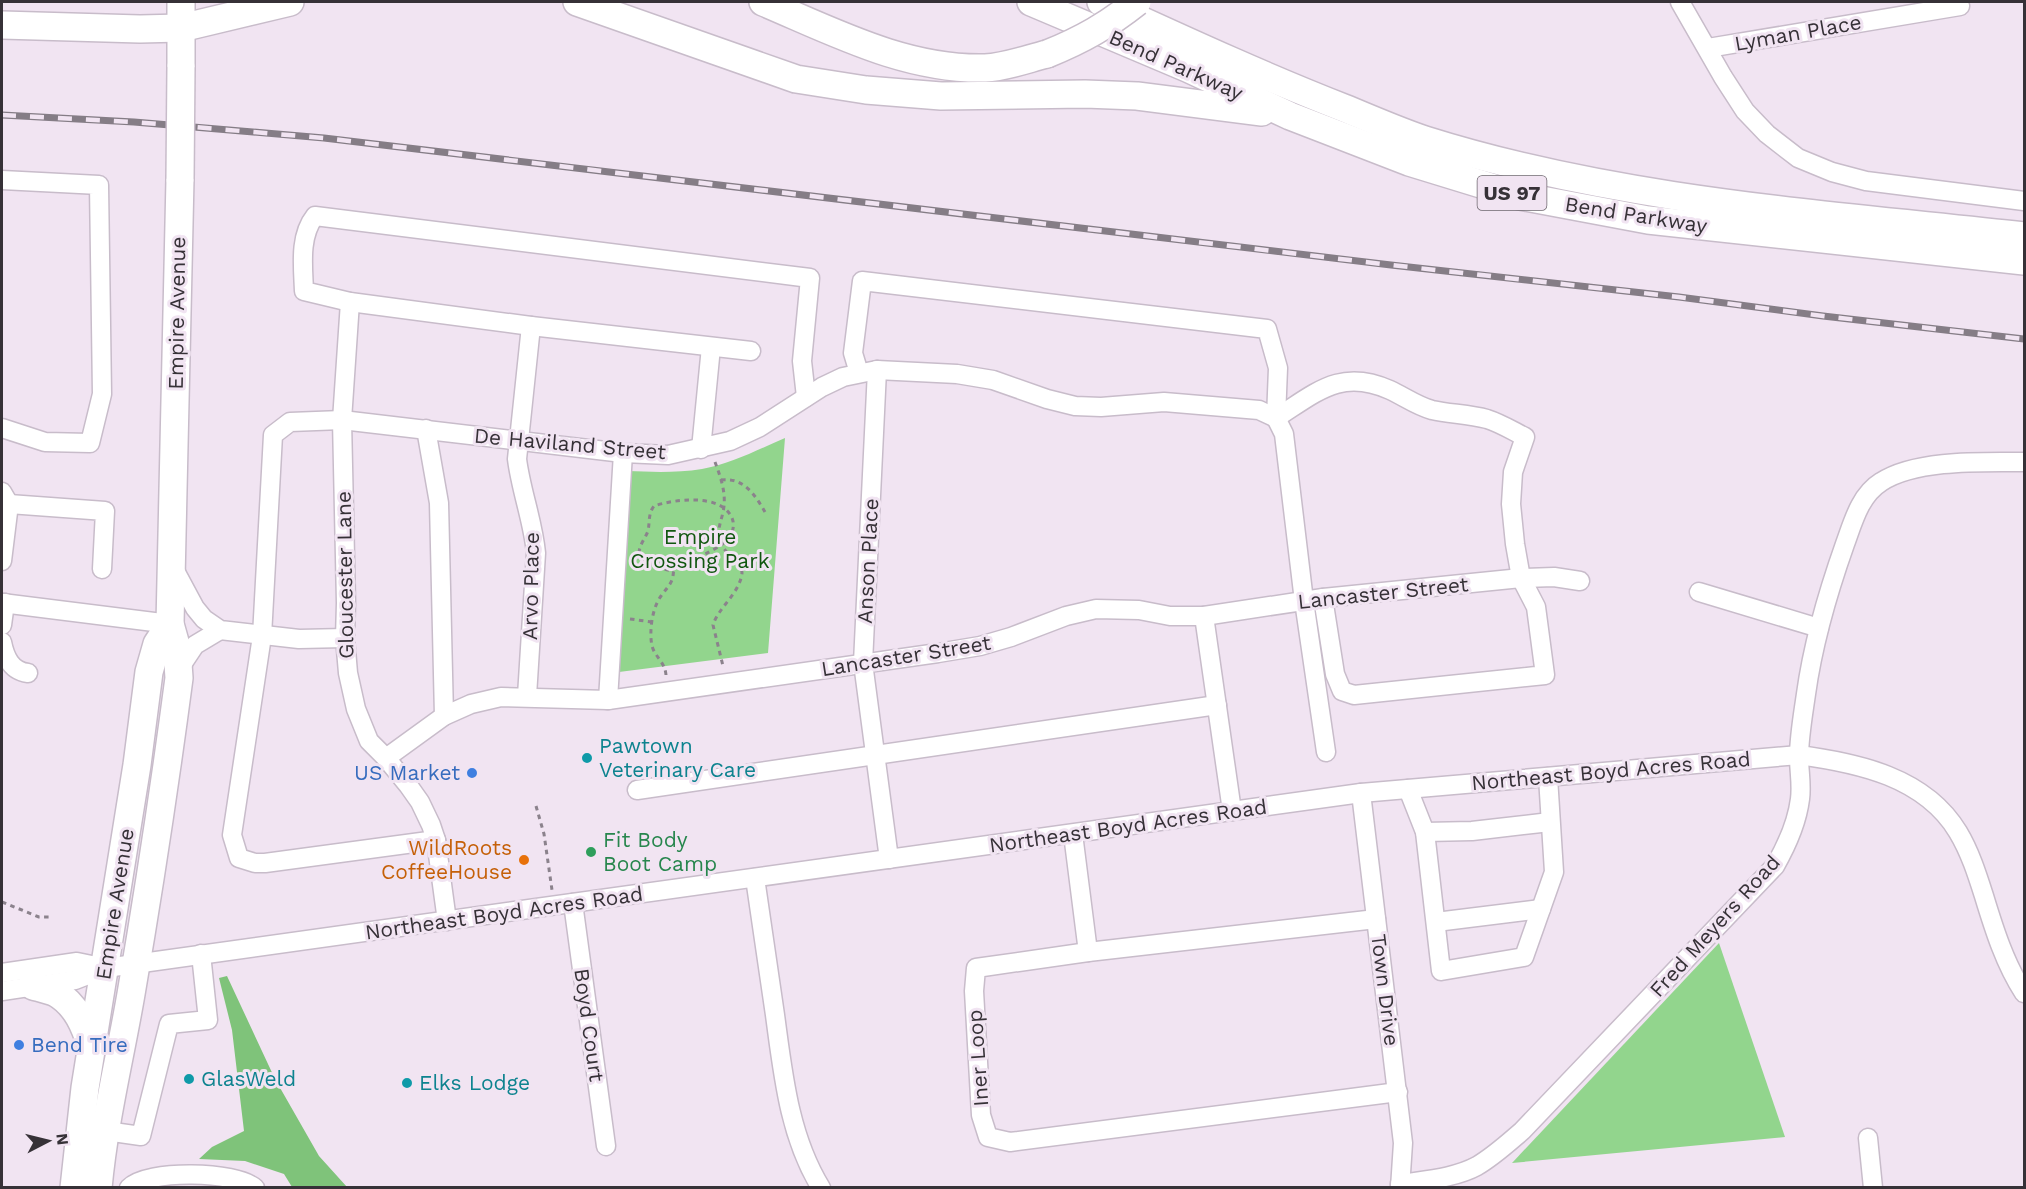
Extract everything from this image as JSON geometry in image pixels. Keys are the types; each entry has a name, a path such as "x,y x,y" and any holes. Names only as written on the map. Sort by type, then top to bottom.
{"highway":[{"name":"Empire Avenue","path":"98,1188 136,964 179,678 177,649 170,624 180,179 181,2"},
{"path":"2,25 182,28 290,2"},
{"path":"576,2 796,79 866,90 941,96 1085,94 1137,96 1290,116"},
{"path":"763,2 864,46 939,65 986,68 1047,54 1080,41 1137,2"},
{"name":"Bend Parkway","path":"1031,2 1187,68 1290,116 1409,162 1520,196 1648,220 2025,261"},
{"name":"Bend Parkway","path":"1101,2 1299,90 1380,123 1424,140 1524,167 1575,179 1689,199 2025,236"},
{"name":"Empire Avenue","path":"74,1188 80,1122 138,765 149,672 157,644 170,624"},
{"path":"33,986 56,993 68,1004 80,1017 92,1049"}],"street":[{"path":"1680,2 1746,111 1767,134 1798,158 1832,172 1866,181 2025,201"},
{"name":"Lyman Place","path":"1708,48 1960,6"},
{"path":"2,180 99,185 102,394 90,443 45,442 2,428"},
{"path":"751,351 531,326 350,302 304,291 302,254 309,223 315,216 810,278 802,361 806,397"},
{"name":"Anson Place","path":"890,859 863,663 868,371 854,352 862,281 1267,329 1278,368 1276,418"},
{"name":"Gloucester Lane","path":"350,302 342,420 345,638 348,673 356,709 369,741 386,758 420,802 431,825 436,840 447,921"},
{"name":"Arvo Place","path":"527,696 536,554 534,531 519,476 517,459 531,326"},
{"path":"705,448 711,347"},
{"name":"De Haviland Street","path":"436,840 265,863 255,863 239,858 232,835 262,636 273,435 290,422 342,420 623,453 668,455 729,441 760,428 832,382 868,371 957,374 993,380 1047,399 1076,406 1101,407 1164,402 1259,410 1276,418"},
{"path":"1323,598 1335,674 1342,691 1354,695 1545,675 1536,607 1521,578 1511,504 1513,472 1525,437 1489,420 1432,410 1369,382 1351,380 1334,384 1276,418 1284,434 1304,601 1326,752"},
{"path":"426,429 439,502 444,716"},
{"path":"608,700 623,453"},
{"name":"Fred Meyers Road","path":"1400,1186 1448,1176 1476,1167 1496,1154 1522,1131 1775,866 1790,840 1801,798 1799,755 1806,691 1820,628 1840,560 1856,514 1865,497 1881,482 1906,470 1938,465 2025,462"},
{"path":"2,561 5,498 105,511 102,569"},
{"path":"172,565 195,608 204,619 220,630 299,639 345,638"},
{"name":"Lancaster Street","path":"386,758 444,716 471,704 501,697 608,700 980,646 1066,616 1096,609 1204,616 1323,598 1521,578 1554,577 1580,581"},
{"path":"1699,592 1820,628"},
{"path":"2,625 3,603 170,624"},
{"path":"1204,616 1232,811"},
{"path":"179,669 195,645 220,630"},
{"path":"2,642 5,659 21,672 28,673"},
{"path":"637,790 1217,705"},
{"name":"Northeast Boyd Acres Road","path":"2,991 75,980 106,968 201,954 1361,793 1799,755 1849,763 1884,774 1917,791 1946,816 1966,848 2003,952 2018,984 2025,993"},
{"path":"1408,789 1425,832 1441,971 1524,957 1554,872 1548,777"},
{"name":"Town Drive","path":"1361,793 1398,1092 1403,1143 1400,1186"},
{"path":"1425,832 1472,831 1550,822"},
{"path":"1073,834 1088,952"},
{"path":"755,878 787,1091 805,1157 820,1188"},
{"name":"Boyd Court","path":"573,903 606,1146"},
{"path":"1436,922 1541,909"},
{"name":"Iner Loop","path":"1376,918 1088,952 976,968 974,991 981,1115 988,1137 1010,1142 1398,1092"},
{"path":"106,1131 141,1136 169,1024 208,1020 201,954"},
{"name":"Northeast Boyd Acres Road","path":"2,973 77,962 106,968"},
{"path":"1868,1138 1873,1188"},
{"path":"129,1188 134,1183 164,1176 211,1175 249,1183 255,1188"}],"path":[{"path":"705,448 721,480 724,507 718,533 721,544 729,556 738,563 742,575 712,626 723,662 725,683"},
{"path":"721,480 737,481 748,488 765,512"},
{"path":"668,692 664,664 654,652 651,644 652,622 656,605 671,583 674,571 676,562 697,557 727,540 733,528 733,521 724,507 708,500 654,506 650,512 647,533 639,554 662,570 674,571"},
{"path":"612,618 652,622"},
{"path":"536,806 544,834 552,885"},
{"path":"2,902 39,917 49,917"}],"green space":[{"name":"Empire Crossing Park","path":"785,438 768,653 619,672 627,471 674,472 713,467"},
{"path":"1719,943 1785,1137 1512,1163"},
{"path":"227,976 275,1079 319,1156 347,1187 292,1187 284,1174 245,1161 199,1159 212,1147 244,1131 232,1030 219,978"}],"railway":[{"path":"2,115 134,122 324,138 2024,339"}],"place":[{"name":"Pawtown Veterinary Care","path":"587,758"},
{"name":"US Market","path":"472,773"},
{"name":"Fit Body Boot Camp","path":"591,852"},
{"name":"WildRoots CoffeeHouse","path":"524,860"},
{"name":"Bend Tire","path":"19,1045"},
{"name":"GlasWeld","path":"189,1079"},
{"name":"Elks Lodge","path":"407,1083"}]}
